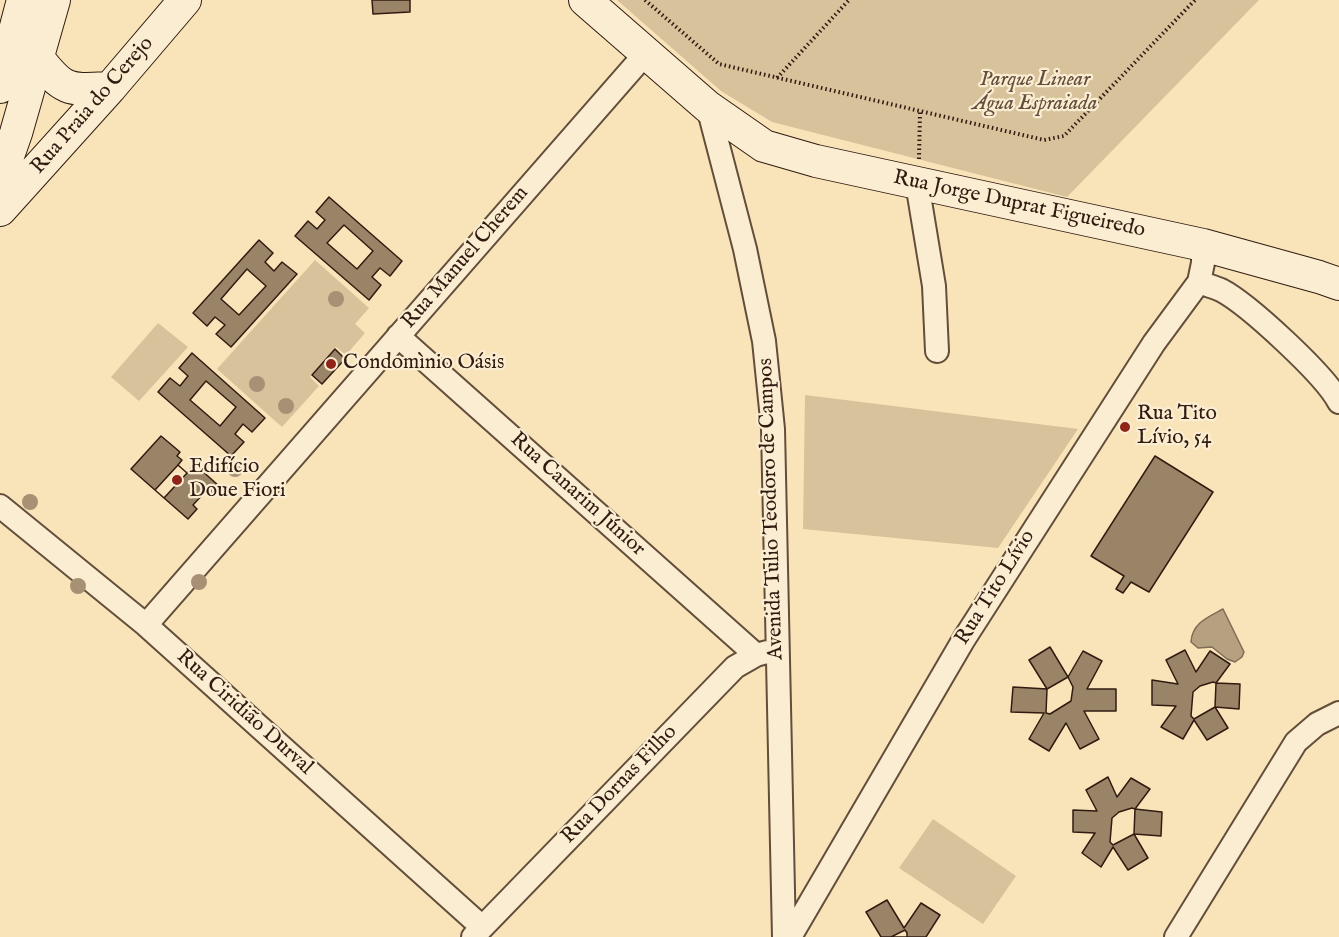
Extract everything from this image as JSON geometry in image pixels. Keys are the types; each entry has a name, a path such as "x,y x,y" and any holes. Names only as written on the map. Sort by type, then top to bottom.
{"street":[{"path":"0,87 23,0"},
{"path":"0,178 16,133 54,0"},
{"name":"Rua Praia do Cerejo","path":"0,210 110,88 185,0"},
{"path":"585,0 708,107"},
{"name":"Rua Manuel Cherem","path":"146,625 646,53"},
{"path":"38,58 53,78 69,87 110,88"},
{"name":"Rua Jorge Duprat Figueiredo","path":"708,107 764,146 816,161 1203,245 1339,284"},
{"name":"Avenida Tulio Teodoro de Campos","path":"708,107 745,249 764,341 773,429 784,937"},
{"path":"917,183 934,286 937,351"},
{"name":"Rua Tito Lívio","path":"790,937 964,639 1154,343 1199,282 1203,263 1203,245"},
{"path":"1199,282 1222,291 1254,314 1303,358 1339,402"},
{"name":"Rua Canarim Júnior","path":"398,336 756,655"},
{"name":"Rua Ciridião Durval","path":"0,506 146,625 477,932"},
{"name":"Rua Dornas Filho","path":"477,932 735,667 756,655 778,648"},
{"path":"1176,937 1296,742 1317,724 1339,713"}],"path":[{"path":"645,0 718,64 1044,140 1064,136 1195,0"},
{"path":"777,78 849,0"},
{"path":"917,183 920,111"}],"green space":[{"name":"Parque Linear Água Espraiada","path":"617,0 1259,0 1067,197 772,122 721,91"},
{"path":"315,260 369,308 355,324 365,333 346,355 336,347 310,377 319,386 282,427 217,369"},
{"path":"158,323 188,347 139,401 111,377"},
{"path":"805,395 1078,429 998,548 803,529"},
{"path":"933,819 1016,876 983,924 899,868"}],"shaded area":[{"path":"1223,609 1244,652 1242,657 1235,662 1227,659 1212,647 1198,648 1191,642 1198,625"}],"building":[{"path":"372,0 410,0 410,12 373,14"},
{"path":"329,197 402,261 390,276 380,268 372,277 381,285 369,300 295,236 308,221 317,229 325,220 316,212"},
{"path":"344,225 373,251 357,269 327,243"},
{"path":"259,240 273,253 265,262 274,271 282,262 297,274 231,347 216,334 225,325 215,317 207,326 193,313"},
{"path":"247,269 266,286 239,315 221,299"},
{"name":"Condomìnio Oásis","path":"335,349 345,359 322,384 312,375"},
{"path":"192,353 265,418 252,432 243,424 235,434 244,442 231,456 158,392 170,378 180,386 188,376 179,368"},
{"path":"206,381 236,407 220,426 190,400"},
{"name":"Edifício Doue Fiori","path":"161,436 180,452 177,456 182,460 178,465 187,473 191,468 197,473 200,469 219,486 210,496 205,492 193,505 197,509 188,519 131,469"},
{"path":"1155,456 1213,492 1149,592 1131,582 1123,593 1116,589 1124,576 1091,556"},
{"path":"178,465 187,473 164,498 155,490"},
{"path":"1050,647 1068,677 1083,651 1102,661 1087,689 1116,689 1116,711 1084,711 1099,739 1080,749 1066,723 1049,751 1029,739 1044,713 1011,712 1013,687 1047,689 1029,660"},
{"path":"1185,650 1196,672 1210,651 1230,664 1216,683 1240,684 1239,709 1215,707 1228,728 1207,740 1194,720 1183,739 1161,727 1176,706 1152,705 1152,680 1178,684 1166,660"},
{"path":"1068,677 1073,687 1071,701 1050,714 1046,713 1047,689"},
{"path":"1216,683 1215,707 1194,719 1191,716 1193,692 1200,686"},
{"path":"1108,777 1117,797 1131,778 1150,789 1135,809 1162,812 1161,836 1134,834 1148,858 1128,870 1113,847 1101,867 1082,853 1095,833 1073,832 1073,810 1097,811 1086,790"},
{"path":"1135,809 1134,834 1113,845 1110,842 1112,818 1119,812"},
{"path":"887,900 904,928 921,903 940,915 926,937 881,937 866,912"},
{"path":"905,930 907,937 891,937"}],"place":[{"name":"Condomìnio Oásis","path":"331,364"},
{"name":"Rua Tito Lívio, 54","path":"1125,427"},
{"name":"Edifício Doue Fiori","path":"177,480"}]}
